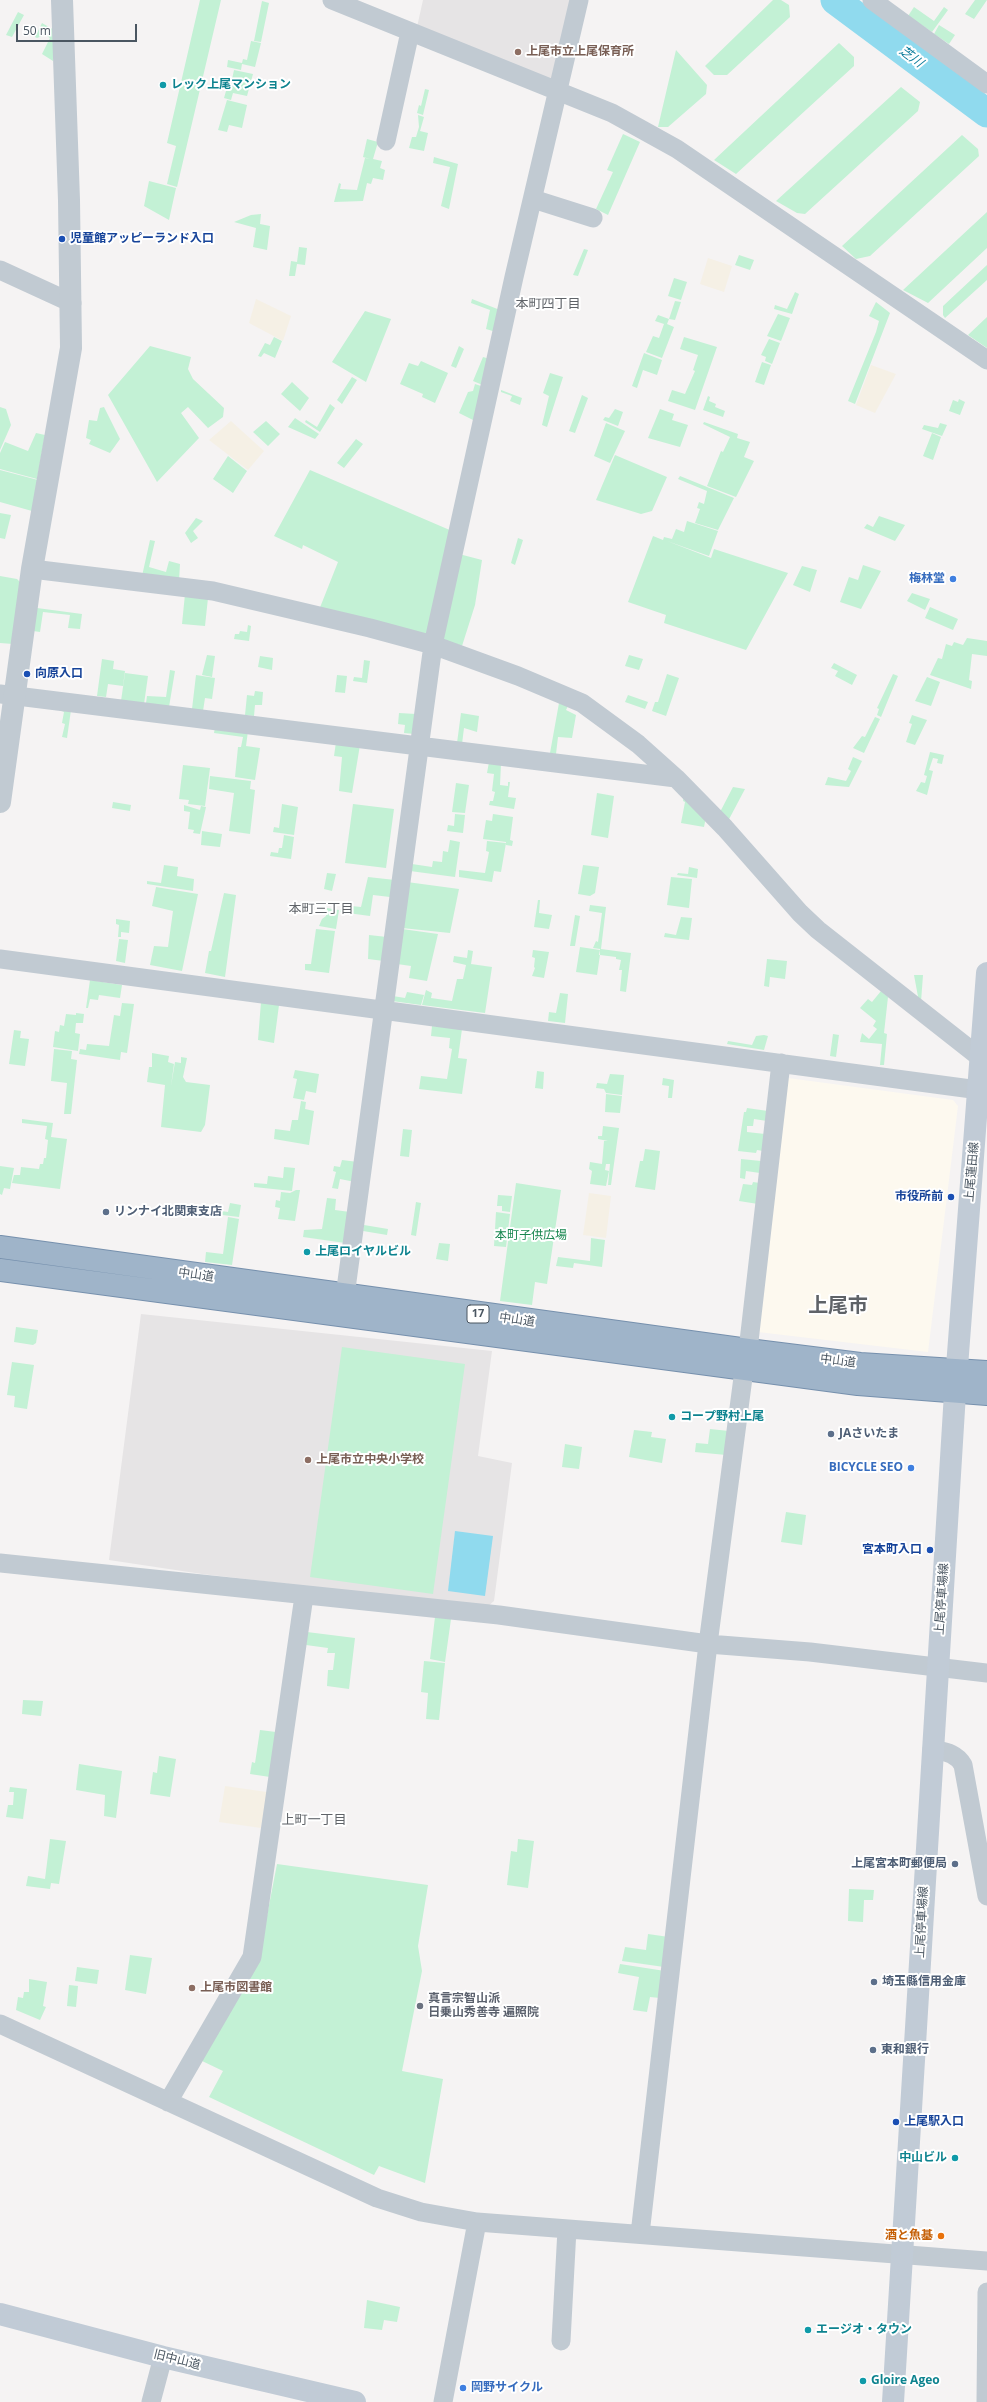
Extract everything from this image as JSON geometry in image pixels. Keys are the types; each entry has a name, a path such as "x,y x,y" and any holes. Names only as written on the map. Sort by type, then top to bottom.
{"highway":[{"name":"中山道","path":"0,1247 346,1296 746,1360 858,1384 955,1393 987,1394"},
{"name":"中山道","path":"0,1270 746,1360 860,1364 987,1372"}],"main road":[{"name":"上尾蓮田線","path":"957,1371 983,1091 982,1059 987,973"},
{"name":"上尾停車場線","path":"893,2402 932,1749 957,1371"},
{"name":"旧中山道","path":"0,2314 163,2357 355,2402"}],"street":[{"path":"0,802 7,695 32,569 71,348 72,303 62,0"},
{"path":"332,0 612,114 677,149 987,360"},
{"path":"346,1296 433,645 579,0"},
{"path":"872,0 987,84"},
{"path":"386,141 410,32"},
{"path":"533,199 593,218"},
{"path":"0,270 72,303"},
{"path":"32,569 213,591 433,645 518,676 582,704 627,735 676,778 725,828 800,913 982,1059"},
{"path":"7,695 676,778"},
{"path":"0,959 983,1091"},
{"path":"640,2234 708,1644 746,1360 781,1063"},
{"path":"0,1563 547,1621 708,1644 810,1652 987,1673"},
{"path":"168,2102 252,1957 304,1596"},
{"path":"932,1749 953,1754 959,1758 963,1765 987,1896"},
{"path":"0,2024 377,2198 421,2212 477,2222 987,2261"},
{"path":"443,2402 477,2222"},
{"path":"561,2341 567,2229"},
{"path":"986,2402 987,2292"},
{"path":"151,2402 163,2357"}],"shaded area":[{"name":"上尾市立上尾保育所","path":"423,0 573,0 555,76 546,82 417,27"},
{"path":"788,1078 953,1100 958,1106 928,1352 758,1332"},
{"name":"上尾市立中央小学校","path":"141,1314 492,1351 478,1456 512,1463 494,1601 487,1607 202,1574 109,1560"}],"green space":[{"path":"200,0 221,0 177,187 167,184 176,146 167,143"},
{"path":"773,0 781,0 789,5 790,17 727,75 714,75 705,66"},
{"path":"975,0 987,0 974,19 965,14"},
{"path":"262,1 269,3 261,42 254,41"},
{"path":"914,7 934,21 944,7 948,10 932,32 908,16"},
{"path":"18,12 24,15 12,37 6,35"},
{"path":"42,23 54,30 53,61 42,54 50,38 45,35 37,38 35,37"},
{"path":"939,25 955,35 949,44 934,34"},
{"path":"251,41 261,43 255,67 242,64 241,70 227,67 228,60 242,63 243,59 247,60"},
{"path":"839,43 854,57 854,66 736,174 714,160"},
{"path":"676,50 707,85 706,94 668,127 658,127"},
{"path":"234,70 253,74 247,96 233,93 231,100 224,98 228,84 231,84"},
{"path":"901,87 920,102 918,111 805,214 797,213 776,201"},
{"path":"425,89 429,90 423,115 417,113 419,105 421,106"},
{"path":"227,100 247,105 242,128 229,125 227,132 218,130"},
{"path":"418,115 424,117 420,131 428,133 424,151 409,148 412,137 416,137 419,127"},
{"path":"623,134 640,142 608,215 596,209 613,172 607,170"},
{"path":"962,135 978,149 979,156 870,256 856,259 842,246"},
{"path":"367,139 378,142 373,159 382,161 380,168 385,170 383,180 373,178 371,184 367,183 363,201 334,202 339,183 341,184 340,189 357,190 365,158 370,159 363,157"},
{"path":"434,157 458,164 449,209 441,206 450,167 433,163"},
{"path":"149,181 176,188 169,220 144,206"},
{"path":"987,212 987,248 928,303 903,290"},
{"path":"261,214 260,224 270,226 267,250 253,247 256,228 234,222 251,215"},
{"path":"299,247 307,248 305,265 297,264 295,276 289,276 291,261 297,262"},
{"path":"584,249 588,250 578,276 573,275"},
{"path":"739,255 754,260 750,270 735,265"},
{"path":"987,265 987,280 945,318 943,315 943,306"},
{"path":"674,278 687,282 681,300 668,296"},
{"path":"795,292 799,294 792,314 774,309 775,305 787,309"},
{"path":"472,299 500,310 496,332 486,329 490,310 471,303"},
{"path":"675,301 681,302 675,320 669,319"},
{"path":"876,302 890,313 855,404 848,401 876,332 879,321 869,316"},
{"path":"365,311 391,319 366,382 332,362"},
{"path":"778,314 790,318 781,341 767,336"},
{"path":"658,315 669,319 667,324 674,327 662,358 646,352 653,336 659,338 664,324 655,321"},
{"path":"987,317 987,348 968,335"},
{"path":"274,337 282,341 275,358 264,353 261,357 258,356 265,343 270,345"},
{"path":"684,337 717,347 695,410 668,401 672,390 685,394 695,371 693,370 698,355 680,349"},
{"path":"769,339 780,343 772,364 765,361 766,357 761,355"},
{"path":"150,346 191,357 188,369 193,379 224,408 223,417 208,428 188,407 181,413 199,438 157,482 108,395"},
{"path":"459,346 464,349 456,368 451,366"},
{"path":"644,353 662,360 657,375 643,370 637,388 632,386"},
{"path":"483,357 490,359 485,386 473,381"},
{"path":"421,361 448,373 435,403 422,397 423,394 400,384 409,363 418,366"},
{"path":"762,362 771,365 764,385 755,382"},
{"path":"550,373 563,377 547,427 542,425 549,396 543,393"},
{"path":"352,377 357,380 342,404 337,400"},
{"path":"292,382 309,398 300,411 281,394"},
{"path":"475,384 484,387 477,422 459,413 468,392 473,391"},
{"path":"501,390 522,398 520,405 510,401 512,396 501,392"},
{"path":"582,395 588,398 575,433 569,431"},
{"path":"708,396 710,397 709,401 716,404 715,407 725,411 723,417 703,410"},
{"path":"959,399 965,402 960,415 949,411 953,400 958,402"},
{"path":"330,404 335,408 320,432 305,422 306,420 317,427"},
{"path":"0,407 6,409 11,425 0,450"},
{"path":"104,407 120,439 110,453 89,444 91,440 86,438 89,420 97,421 100,408"},
{"path":"615,409 623,412 618,426 603,420 605,417 609,418"},
{"path":"660,409 674,414 672,420 688,425 680,447 648,438"},
{"path":"295,418 319,434 315,439 288,427"},
{"path":"266,421 280,434 268,446 253,432"},
{"path":"704,422 738,434 737,438 750,442 744,457 754,461 736,497 707,486 721,451 723,452 730,437 703,424"},
{"path":"606,423 625,431 610,463 594,456"},
{"path":"940,423 947,425 942,436 922,429 924,425 938,428"},
{"path":"36,433 45,435 37,479 0,469 0,453 5,442 28,451"},
{"path":"932,433 941,437 933,460 923,456"},
{"path":"356,439 363,444 344,468 337,463"},
{"path":"615,455 667,477 652,511 641,514 596,500"},
{"path":"228,456 247,471 233,493 213,479"},
{"path":"0,470 38,480 32,511 0,502"},
{"path":"310,470 452,531 430,630 424,635 319,610 338,562 303,545 302,549 274,536"},
{"path":"680,476 734,498 718,530 695,523 700,509 697,508 699,502 704,504 707,491 678,479"},
{"path":"0,513 11,515 5,539 0,538"},
{"path":"879,516 905,525 895,541 864,528 867,524 873,527"},
{"path":"196,518 203,521 193,531 198,538 191,543 185,533"},
{"path":"687,521 718,531 709,556 667,541 711,558 714,549 788,573 746,650 664,623 666,615 628,602 653,536 663,540 664,537 672,539 676,529 684,532"},
{"path":"518,538 523,540 515,565 511,563"},
{"path":"150,540 155,541 149,567 166,572 169,561 180,564 179,581 142,576"},
{"path":"459,554 482,560 475,605 462,646 442,639"},
{"path":"863,565 881,571 861,609 840,602 849,577 858,580"},
{"path":"802,566 817,570 810,592 793,585"},
{"path":"0,576 17,579 20,582 13,644 0,643"},
{"path":"912,593 930,599 925,610 907,601"},
{"path":"185,594 208,598 205,626 182,624"},
{"path":"930,607 958,619 953,630 925,618"},
{"path":"37,608 82,614 80,629 68,628 70,615 43,612 40,632 33,631"},
{"path":"248,625 251,626 249,641 234,639 235,634 239,634 240,631 247,632"},
{"path":"967,638 987,641 987,656 972,654 969,680 972,681 971,689 930,675 938,658 942,659 946,644 952,646 954,642 963,645"},
{"path":"207,655 215,656 212,677 202,675"},
{"path":"629,655 643,659 639,670 625,666"},
{"path":"260,656 273,658 272,670 258,667"},
{"path":"102,659 114,661 113,669 125,671 123,686 108,684 106,697 97,696"},
{"path":"364,660 370,661 367,683 353,681 354,677 362,678"},
{"path":"834,663 857,675 852,685 835,676 838,671 831,668"},
{"path":"170,670 175,671 169,707 146,703 147,696 166,697"},
{"path":"125,673 148,676 144,704 121,701"},
{"path":"667,674 679,678 666,716 652,711 655,702 658,702"},
{"path":"893,674 898,676 881,717 877,715 879,709 877,708"},
{"path":"196,675 215,678 212,699 205,698 203,711 192,709"},
{"path":"337,675 347,676 345,693 335,692"},
{"path":"927,677 940,682 931,706 915,701"},
{"path":"255,691 263,692 262,705 255,705 254,716 245,715 247,695 254,696"},
{"path":"628,695 648,702 645,709 625,702"},
{"path":"559,703 568,706 566,710 576,715 572,738 558,737 556,754 550,753"},
{"path":"62,708 71,710 67,738 62,737 65,724 62,723 64,712 62,711"},
{"path":"399,713 416,714 414,734 404,733 405,725 398,724"},
{"path":"461,713 479,716 477,732 464,728 462,744 457,743"},
{"path":"912,715 927,720 915,745 906,742 912,724 909,723"},
{"path":"875,717 880,719 864,753 853,748 862,736 865,737"},
{"path":"215,727 248,731 246,746 260,748 255,780 235,777 238,747 241,747 243,737 214,733"},
{"path":"336,742 360,745 352,793 339,791 342,757 334,756"},
{"path":"930,752 944,755 942,764 937,763 938,759 933,758 929,770 933,771 927,795 916,791 921,782 925,783 927,776 924,775"},
{"path":"853,757 862,761 849,787 825,785 828,777 846,781 851,771 848,769"},
{"path":"489,762 501,764 500,785 508,786 508,782 510,782 508,797 516,798 514,809 489,805 490,801 493,801 495,792 492,791 494,774 487,773"},
{"path":"183,765 210,768 205,806 188,804 189,800 179,799"},
{"path":"210,776 251,781 250,789 255,790 250,834 229,831 234,793 209,789"},
{"path":"456,783 469,785 465,813 452,812"},
{"path":"733,787 745,789 727,823 719,814"},
{"path":"597,793 614,796 608,838 591,835"},
{"path":"684,794 706,817 704,827 681,823 685,802 683,801"},
{"path":"113,802 131,805 130,811 112,808"},
{"path":"282,804 298,807 294,835 273,832 274,827 279,828"},
{"path":"353,804 394,809 386,868 345,863"},
{"path":"184,805 200,810 201,806 206,807 200,834 193,833 194,830 188,829 190,812 184,811"},
{"path":"455,814 465,815 463,833 447,831 448,825 454,826"},
{"path":"493,814 513,817 510,840 513,841 512,846 506,845 506,842 483,839 486,820 492,821"},
{"path":"202,831 222,834 220,847 201,845"},
{"path":"284,835 294,837 291,859 270,856 271,852 278,853 279,848 282,848"},
{"path":"450,840 460,842 455,877 410,871 412,864 432,867 433,861 442,862 443,851 448,852"},
{"path":"487,841 506,843 501,872 494,871 492,882 459,877 459,870 485,873 489,852 486,851"},
{"path":"164,865 178,867 177,876 194,879 193,891 147,884 147,881 161,883"},
{"path":"583,865 599,867 595,893 590,896 578,894"},
{"path":"689,867 698,869 697,878 677,875 678,873 688,874"},
{"path":"327,873 336,874 332,891 324,889"},
{"path":"368,877 395,880 390,897 373,895 370,916 340,912 342,905 361,907"},
{"path":"671,877 692,879 689,908 667,905"},
{"path":"407,882 459,889 450,933 402,928"},
{"path":"156,887 198,894 182,971 150,965 154,946 168,947 173,911 152,906"},
{"path":"224,893 236,895 225,977 205,973"},
{"path":"538,900 540,900 539,913 552,915 549,929 534,927"},
{"path":"590,905 606,907 601,949 631,953 626,992 620,991 622,970 619,970 621,960 616,959 616,957 600,955 600,949 593,948 596,941 598,942 602,913 589,911"},
{"path":"327,908 339,910 336,929 319,926 322,919 326,916"},
{"path":"575,915 580,916 575,946 570,946"},
{"path":"681,917 692,918 689,940 664,937 665,933 676,935"},
{"path":"116,919 130,921 129,933 121,932 121,937 118,937 119,925 116,924"},
{"path":"316,929 335,931 329,973 305,970 305,964 311,964"},
{"path":"402,929 438,934 427,981 409,978 411,966 397,964"},
{"path":"369,935 387,937 384,961 368,959"},
{"path":"119,939 128,940 125,963 116,961"},
{"path":"580,947 600,950 597,975 576,972"},
{"path":"468,950 473,951 471,964 492,967 485,1013 422,1005 426,990 432,993 431,998 452,1001 457,979 463,979 466,965 453,962 454,956 467,958"},
{"path":"533,950 549,952 544,978 532,976 535,968 535,958 532,957"},
{"path":"767,959 787,961 785,979 770,977 769,987 764,986"},
{"path":"914,975 923,975 921,1002 919,1002"},
{"path":"90,980 122,985 120,998 99,995 98,1000 90,999 88,1008 86,1008"},
{"path":"881,991 888,997 884,1033 887,1034 884,1065 880,1065 882,1044 860,1042 862,1033 869,1039 877,1029 873,1026 876,1021 860,1008 868,999 872,1002"},
{"path":"407,992 424,995 421,1005 392,1001 393,996 405,998"},
{"path":"560,993 568,994 565,1023 548,1021 549,1012 556,1013"},
{"path":"261,1002 279,1005 274,1043 258,1040"},
{"path":"122,1003 134,1004 127,1053 121,1052 120,1060 79,1054 80,1049 86,1050 87,1044 109,1046 114,1015 120,1016"},
{"path":"76,1013 84,1014 83,1023 76,1023 75,1033 80,1034 78,1051 53,1047 55,1031 59,1032 60,1025 64,1026 66,1014 76,1015"},
{"path":"432,1026 462,1029 458,1058 467,1059 462,1094 419,1089 421,1076 447,1079 452,1049 449,1048 450,1038 431,1036"},
{"path":"14,1030 21,1031 20,1038 29,1039 25,1066 9,1064"},
{"path":"833,1034 839,1035 836,1057 830,1056"},
{"path":"756,1036 768,1036 764,1050 727,1044 728,1041 752,1045"},
{"path":"54,1049 72,1051 71,1059 77,1060 71,1114 64,1114 67,1083 51,1081"},
{"path":"152,1053 169,1056 168,1062 174,1064 171,1086 175,1062 181,1063 181,1057 187,1058 183,1077 186,1082 210,1085 205,1125 201,1132 161,1127 165,1085 147,1082 149,1067 152,1067"},
{"path":"295,1070 319,1074 316,1093 306,1091 304,1100 293,1098 297,1079 293,1078"},
{"path":"537,1071 544,1072 543,1089 535,1088"},
{"path":"610,1074 624,1075 622,1095 606,1093 604,1089 596,1088 597,1083 607,1084"},
{"path":"663,1078 674,1080 672,1098 668,1098 669,1086 662,1085"},
{"path":"606,1094 622,1096 620,1113 605,1112"},
{"path":"301,1101 306,1102 305,1109 314,1111 309,1145 274,1139 275,1129 290,1131 292,1120 298,1120"},
{"path":"747,1108 768,1111 767,1121 754,1119 753,1126 747,1126 747,1132 765,1134 763,1151 757,1150 756,1153 738,1151 744,1112 746,1112"},
{"path":"22,1119 53,1123 51,1137 67,1139 60,1189 12,1183 14,1175 20,1175 21,1167 39,1169 40,1164 43,1164 44,1158 46,1158 48,1140 45,1139 47,1126 22,1123"},
{"path":"603,1126 619,1128 611,1185 608,1185 610,1164 606,1164 605,1170 609,1171 606,1186 590,1184 592,1171 589,1169 590,1162 602,1164 604,1141 608,1141 598,1139 598,1136 602,1136"},
{"path":"403,1129 412,1130 409,1157 400,1156"},
{"path":"645,1149 660,1151 655,1190 635,1187 640,1161 643,1161"},
{"path":"741,1159 761,1161 760,1173 746,1171 745,1179 740,1178"},
{"path":"342,1160 358,1162 355,1182 340,1179 338,1189 332,1188 336,1172 333,1171 334,1166 340,1167"},
{"path":"0,1166 14,1168 10,1189 4,1188 2,1195 0,1194"},
{"path":"284,1167 295,1168 292,1191 254,1187 254,1183 267,1184 268,1176 283,1178"},
{"path":"753,1182 760,1183 758,1204 739,1201 743,1184 752,1185"},
{"name":"本町子供広場","path":"516,1183 561,1190 547,1284 535,1282 532,1305 500,1301"},
{"path":"300,1190 295,1221 278,1219 280,1208 275,1207 276,1200 280,1201 281,1192 290,1193"},
{"path":"498,1195 512,1196 510,1212 502,1211 502,1206 497,1206"},
{"path":"327,1198 336,1199 335,1210 350,1212 345,1243 303,1237 304,1230 322,1229"},
{"path":"416,1202 421,1203 416,1236 411,1235"},
{"path":"230,1203 241,1205 239,1217 214,1214 215,1210 228,1212"},
{"path":"496,1212 510,1214 506,1247 494,1246"},
{"path":"228,1217 239,1219 232,1265 205,1262 206,1252 223,1254"},
{"path":"364,1225 388,1229 387,1235 363,1231"},
{"path":"591,1238 605,1240 602,1267 574,1263 573,1268 556,1266 558,1257 590,1261"},
{"path":"439,1243 450,1244 448,1261 436,1259"},
{"path":"16,1327 38,1330 36,1343 33,1345 14,1342"},
{"path":"342,1347 465,1364 433,1594 310,1577"},
{"path":"12,1362 34,1365 27,1409 14,1407 15,1396 7,1395"},
{"path":"710,1429 729,1431 726,1455 695,1452 696,1443 708,1444"},
{"path":"634,1430 652,1432 651,1437 666,1439 662,1463 629,1457"},
{"path":"565,1444 582,1447 579,1469 562,1467"},
{"path":"786,1512 806,1515 802,1545 781,1542"},
{"path":"435,1617 451,1619 445,1662 430,1659"},
{"path":"307,1632 355,1638 349,1689 327,1686 328,1670 333,1670 335,1653 327,1653 328,1648 306,1645"},
{"path":"424,1661 445,1663 439,1720 426,1719 428,1693 421,1692"},
{"path":"23,1700 43,1701 41,1716 22,1714"},
{"path":"260,1730 276,1732 270,1777 250,1774 252,1762 255,1763"},
{"path":"159,1756 176,1759 170,1797 150,1794 153,1772 157,1773"},
{"path":"79,1764 122,1771 116,1818 104,1816 105,1795 76,1790"},
{"path":"10,1787 27,1789 23,1819 6,1817 8,1805 13,1805 14,1792 9,1792"},
{"path":"50,1839 66,1841 59,1884 51,1883 50,1889 26,1886 28,1876 45,1879"},
{"path":"518,1839 534,1841 528,1888 507,1885 511,1851 517,1852"},
{"path":"277,1864 428,1885 418,1946 422,1971 402,2071 443,2079 425,2183 379,2166 374,2175 209,2097 223,2071 200,2060 259,1957"},
{"path":"849,1889 874,1890 873,1900 864,1900 863,1922 848,1921"},
{"path":"648,1934 669,1937 664,1967 622,1961 625,1947 646,1950"},
{"path":"130,1955 152,1958 146,1994 125,1990"},
{"path":"620,1964 665,1971 660,1998 650,1997 647,2012 633,2010 639,1977 618,1973"},
{"path":"77,1967 99,1970 97,1984 75,1981"},
{"path":"29,1979 47,1982 43,2006 46,2007 40,2020 16,2010 18,1997 23,1998 24,1992 29,1992"},
{"path":"69,1985 78,1986 76,2007 67,2006"},
{"path":"367,2300 400,2307 397,2322 384,2320 382,2330 364,2328"}],"sand":[{"path":"708,258 732,266 724,292 700,284"},
{"path":"256,299 291,316 283,341 249,323"},
{"path":"871,365 896,374 875,413 856,405"},
{"path":"231,421 264,451 248,470 209,440"},
{"path":"589,1193 611,1196 606,1238 583,1235"},
{"path":"225,1786 267,1792 261,1828 219,1822"}],"water":[{"path":"455,1531 493,1536 485,1596 448,1591"}],"waterway":[{"name":"芝川","path":"835,0 987,113"}],"place":[{"name":"上尾市立上尾保育所","path":"518,52"},
{"name":"レック上尾マンション","path":"163,85"},
{"name":"児童館アッピーランド入口","path":"62,239"},
{"name":"梅林堂","path":"953,579"},
{"name":"向原入口","path":"27,674"},
{"name":"市役所前","path":"951,1197"},
{"name":"リンナイ北関東支店","path":"106,1212"},
{"name":"上尾ロイヤルビル","path":"307,1252"},
{"name":"コープ野村上尾","path":"672,1417"},
{"name":"JAさいたま","path":"831,1434"},
{"name":"上尾市立中央小学校","path":"308,1460"},
{"name":"BICYCLE SEO","path":"911,1468"},
{"name":"宮本町入口","path":"930,1550"},
{"name":"上尾宮本町郵便局","path":"955,1864"},
{"name":"埼玉縣信用金庫","path":"874,1982"},
{"name":"上尾市図書館","path":"192,1988"},
{"name":"真言宗智山派 日乗山秀善寺 遍照院","path":"420,2006"},
{"name":"東和銀行","path":"873,2050"},
{"name":"上尾駅入口","path":"896,2122"},
{"name":"中山ビル","path":"955,2158"},
{"name":"酒と魚基","path":"941,2236"},
{"name":"エージオ・タウン","path":"808,2330"},
{"name":"Gloire Ageo","path":"863,2381"},
{"name":"岡野サイクル","path":"463,2388"}],"district":[{"name":"本町四丁目","path":"548,304"},
{"name":"本町三丁目","path":"321,909"},
{"name":"上尾市","path":"838,1306"},
{"name":"上町一丁目","path":"314,1820"}]}
